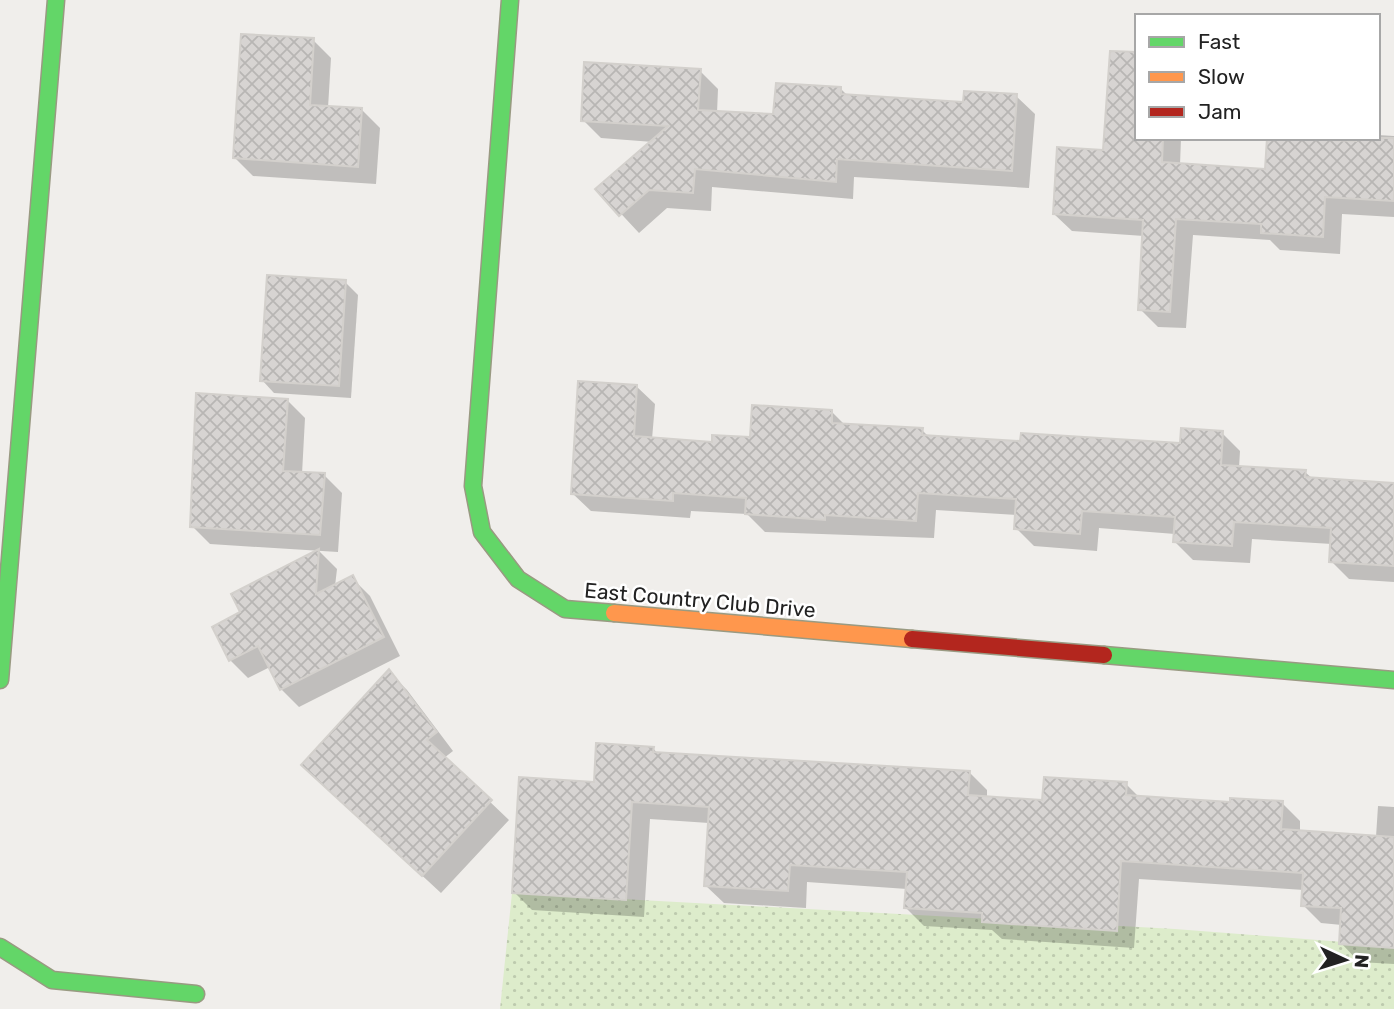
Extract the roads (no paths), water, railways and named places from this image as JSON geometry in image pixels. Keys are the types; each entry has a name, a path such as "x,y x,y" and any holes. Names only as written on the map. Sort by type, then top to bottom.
{"street":[{"path":"0,680 56,0"},
{"name":"East Country Club Drive","path":"510,0 472,486 482,532 518,579 565,609 1394,680"},
{"path":"0,947 52,980 196,994"}]}
